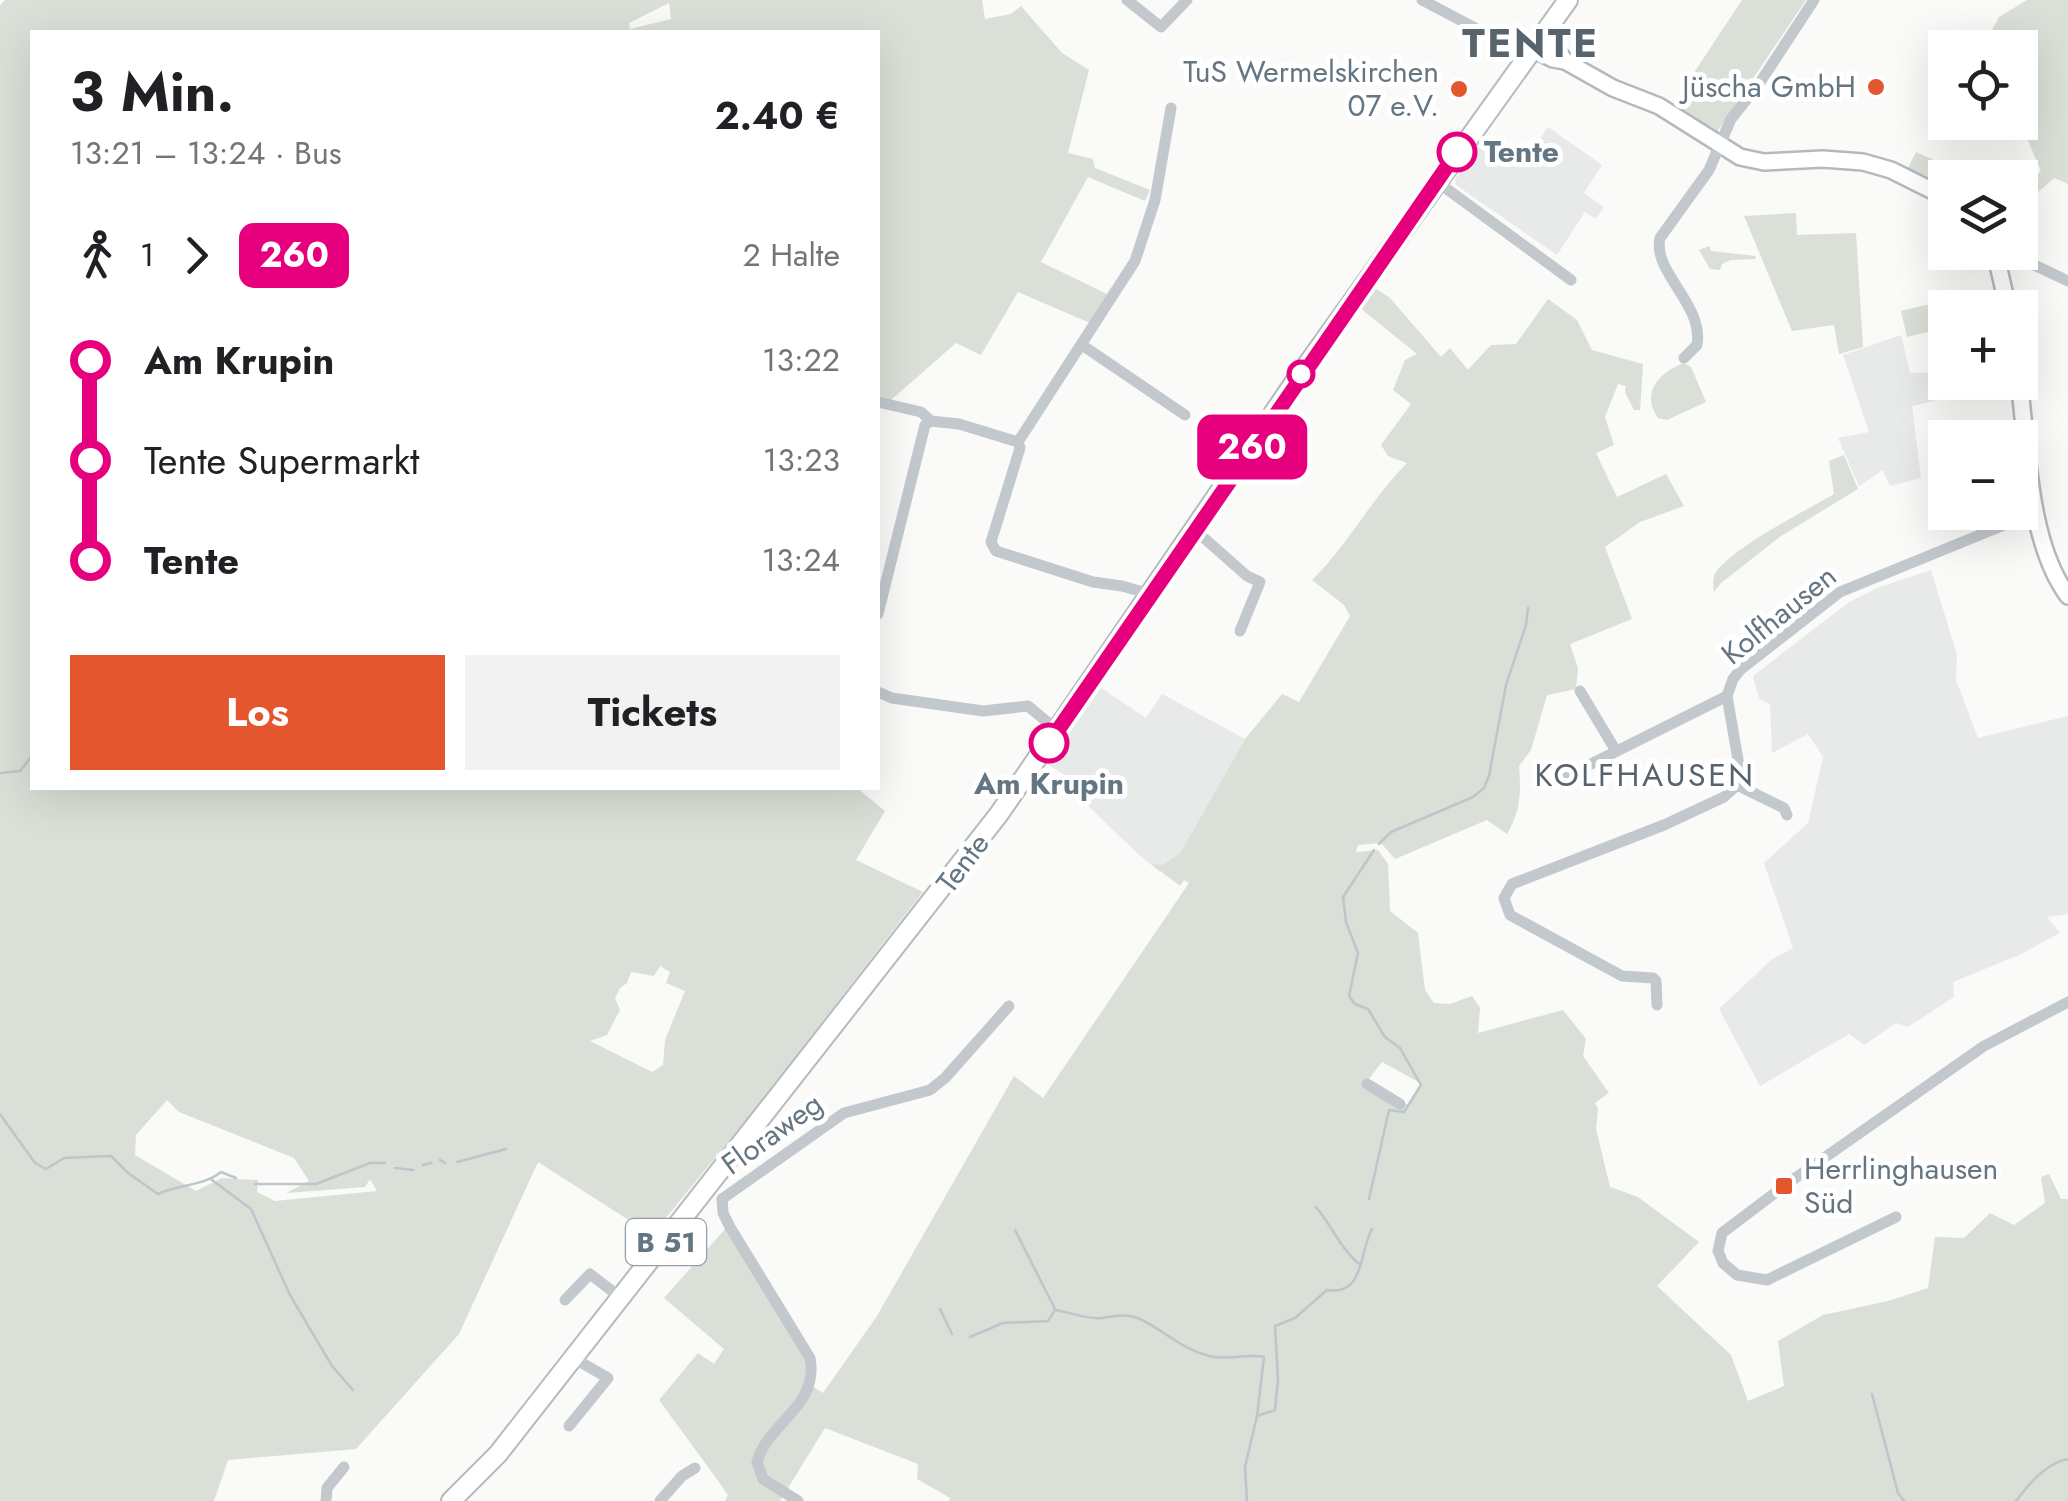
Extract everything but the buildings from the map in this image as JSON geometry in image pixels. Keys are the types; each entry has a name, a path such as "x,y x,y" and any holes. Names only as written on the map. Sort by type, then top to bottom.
{"main road":[{"name":"Tente","path":"715,1194 757,1126 963,863 1058,731 1436,181 1568,0"},
{"name":"B 51","path":"452,1501 498,1454 622,1298 715,1194"}],"street":[{"path":"1126,0 1162,26 1187,0"},
{"path":"1422,0 1534,47 1554,45 1565,61 1612,88 1668,112 1744,158 1764,162 1863,162 1890,170 1928,189"},
{"path":"1684,358 1697,345 1698,331 1658,245 1709,170 1716,144 1731,119 1814,0"},
{"path":"1018,442 1134,260 1154,200 1171,108"},
{"path":"1436,181 1571,280"},
{"path":"2038,267 2068,281"},
{"path":"1082,346 1185,414"},
{"path":"880,402 922,412 930,421 958,424 1018,442 1020,448 992,542 996,550 1094,582 1150,594"},
{"path":"880,606 925,425 930,421"},
{"path":"2038,519 2050,567 2068,596"},
{"path":"1195,530 1247,576 1260,582 1240,631"},
{"name":"Kolfhausen","path":"1738,785 1739,762 1728,696 1740,670 1840,592 1992,530"},
{"path":"1580,691 1616,752"},
{"path":"880,693 983,711 1028,706 1058,731"},
{"name":"Kolfhausen","path":"1559,780 1728,696"},
{"path":"1657,1005 1653,978 1622,976 1510,915 1504,898 1512,884 1664,825 1724,798 1738,785 1784,808 1787,815"},
{"path":"1896,1218 1767,1280 1737,1274 1723,1264 1718,1250 1722,1233 1784,1186 1984,1046 2068,1002"},
{"name":"Floraweg","path":"715,1194 844,1113 930,1090 1008,1006"},
{"path":"1367,1084 1400,1104"},
{"path":"715,1194 723,1214 810,1358 813,1375 806,1396 769,1440 757,1462 763,1479 798,1501"},
{"path":"564,1300 590,1274 622,1298"},
{"path":"569,1426 608,1378 574,1358"},
{"path":"326,1501 327,1488 344,1467"},
{"path":"660,1501 682,1476 695,1468"}],"shaded area":[{"path":"5,0 982,0 985,19 1011,14 1021,6 1062,53 1089,70 1068,153 1093,159 1095,168 1150,190 1145,201 1088,177 1041,262 1107,294 1090,323 1018,292 981,355 956,343 891,400 880,405 880,30 30,30 30,790 859,790 885,811 856,860 923,892 652,1235 538,1162 459,1334 356,1449 228,1460 214,1501 0,1501 0,5","holes":["669,3 671,19 630,29 629,23","660,966 670,972 666,983 685,991 665,1040 663,1065 652,1072 590,1041 607,1035 620,1010 615,998 631,972 654,976","167,1100 179,1112 294,1158 309,1181 286,1193 365,1187 370,1179 377,1191 275,1201 257,1192 258,1180 222,1178 196,1191 135,1155 136,1135"]},
{"path":"1742,0 1806,0 1715,135 1672,106"},
{"path":"2027,0 2068,0 2068,184 2054,178 2038,192 2041,171 2028,140 2038,140 2038,30 1992,30 1999,17"},
{"path":"1548,127 1602,165 1584,193 1604,207 1596,219 1585,212 1557,255 1456,185 1455,179 1477,153 1483,139 1522,165"},
{"path":"1916,152 1934,160 1928,160 1928,180 1898,167 1908,168"},
{"path":"1796,213 1797,235 1856,233 1863,347 1839,354 1834,325 1792,331 1744,216"},
{"path":"1709,246 1711,251 1756,256 1731,260 1722,264 1720,270 1710,269 1699,250"},
{"path":"1375,288 1390,298 1441,357 1450,348 1468,370 1491,345 1516,344 1548,299 1577,320 1592,350 1643,364 1640,410 1634,410 1626,386 1618,384 1605,417 1614,445 1596,453 1617,497 1666,474 1684,506 1640,522 1605,547 1632,619 1570,644 1578,669 1576,689 1547,695 1531,750 1519,766 1519,801 1507,834 1487,820 1395,859 1381,843 1358,845 1356,852 1378,850 1388,864 1390,911 1418,933 1425,990 1434,1003 1450,1004 1472,996 1480,1008 1478,1033 1563,1010 1586,1039 1583,1056 1609,1093 1595,1103 1596,1129 1610,1187 1638,1197 1699,1242 1657,1286 1731,1355 1748,1401 1784,1386 1778,1341 1823,1315 1928,1288 1935,1237 1964,1238 1990,1213 2014,1225 2045,1203 2041,1177 2049,1174 2061,1199 2068,1199 2068,1501 949,1501 950,1498 917,1479 918,1464 825,1428 780,1501 725,1501 728,1495 659,1400 698,1353 714,1364 724,1349 664,1298 726,1228 805,1357 806,1382 823,1393 877,1316 1014,1076 1043,1098 1189,883 1184,880 1180,886 1151,864 1163,865 1180,853 1245,739 1282,694 1299,702 1350,616 1344,605 1312,580 1407,463 1388,456 1381,445 1411,404 1393,390 1405,360 1417,354 1360,308","holes":["1382,1062 1422,1084 1409,1106 1368,1080"]},
{"path":"1928,305 1928,332 1907,337 1901,311"},
{"path":"1901,335 1910,373 1928,372 1928,400 1938,400 1912,406 1921,478 1890,486 1883,470 1859,486 1838,438 1869,432 1843,355"},
{"path":"1684,363 1691,367 1706,402 1667,420 1658,418 1651,400 1655,384"},
{"path":"1844,455 1858,489 1781,536 1714,592 1715,574 1729,559 1757,538 1834,494 1829,461"},
{"path":"1931,570 1957,655 1956,680 1978,738 2068,716 2068,914 2047,917 2060,933 1953,982 1954,997 1908,1027 1896,1023 1864,1045 1849,1034 1760,1086 1719,1009 1771,960 1793,948 1764,863 1808,823 1823,757 1808,734 1772,753 1770,704 1759,699 1753,676 1849,602"},
{"path":"1101,688 1146,718 1162,694 1245,739 1170,870 1160,872 1137,853 1084,802 1066,776 1047,764"}],"waterway":[{"path":"1379,844 1391,832 1473,797 1484,788 1506,685 1528,608"},
{"path":"0,773 20,771 30,758"},
{"path":"1369,1199 1389,1110 1404,1112 1421,1085 1400,1048 1385,1037 1368,1009 1355,1004 1349,996 1358,953 1346,922 1343,897 1374,850"},
{"path":"0,1114 35,1163 46,1169 64,1158 111,1156 158,1194 221,1172 236,1178"},
{"path":"457,1162 506,1149"},
{"path":"440,1160 445,1163"},
{"path":"255,1184 316,1184 370,1163 385,1163"},
{"path":"423,1165 431,1163"},
{"path":"395,1168 413,1170"},
{"path":"212,1180 251,1209 290,1295 332,1366 353,1390"},
{"path":"1316,1207 1359,1264"},
{"path":"1247,1501 1245,1467 1257,1416 1275,1410 1275,1326 1295,1318 1327,1290 1348,1286 1359,1270 1372,1229"},
{"path":"1015,1230 1055,1309"},
{"path":"940,1309 952,1334"},
{"path":"970,1337 1003,1323 1048,1321 1055,1310 1091,1318 1135,1317 1209,1356 1264,1357 1257,1416"},
{"path":"1872,1394 1898,1493 1904,1501"},
{"path":"2016,1501 2045,1470 2068,1459"}],"bus line":[{"name":"260","path":"1049,743 1457,152"}],"place":[{"name":"Jüscha GmbH","path":"1876,87"},
{"name":"TuS Wermelskirchen 07 e.V.","path":"1459,89"},
{"name":"Tente","path":"1457,152"},
{"name":"Am Krupin","path":"1049,743"},
{"name":"Herrlinghausen Süd","path":"1784,1186"}],"district":[{"name":"TENTE","path":"1531,43"},
{"name":"KOLFHAUSEN","path":"1645,775"}]}
